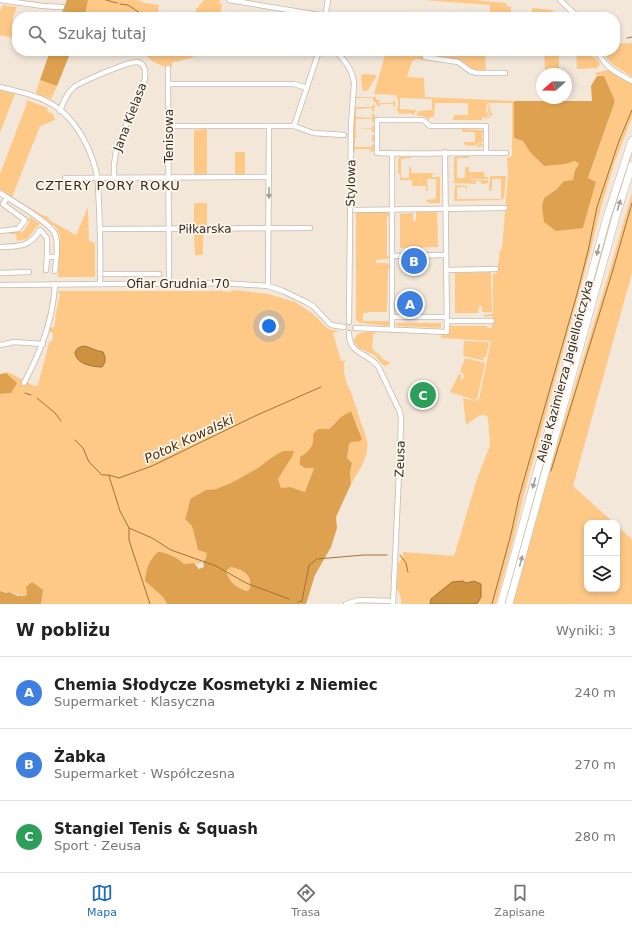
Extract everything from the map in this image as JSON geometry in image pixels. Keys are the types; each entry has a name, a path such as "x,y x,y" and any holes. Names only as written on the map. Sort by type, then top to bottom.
{"highway":[{"name":"Aleja Kazimierza Jagiellończyka","path":"501,604 607,216 632,140"},
{"name":"Aleja Kazimierza Jagiellończyka","path":"509,604 616,216 632,165"}],"street":[{"path":"0,0 62,7"},
{"path":"229,0 301,12"},
{"path":"326,12 328,0"},
{"path":"560,0 573,12"},
{"path":"294,126 317,56"},
{"name":"Stylowa","path":"340,56 349,67 353,78 349,322"},
{"path":"600,56 606,66 632,81"},
{"path":"425,57 458,62 470,71 477,73 505,73"},
{"name":"Jana Kielasa","path":"60,111 67,96 79,84 119,66 132,62 139,62 143,65 146,74 145,79 116,150 114,177"},
{"name":"Tenisowa","path":"168,68 169,284"},
{"path":"168,84 294,84 307,88"},
{"path":"0,88 44,100 60,111 72,122 84,139 97,178 100,229 100,284"},
{"path":"486,153 486,126 430,126 423,120 377,120 377,153 446,152 486,153 506,153"},
{"path":"169,126 294,126 313,133 344,135"},
{"path":"268,286 269,126"},
{"path":"355,328 353,323 345,323 345,331 349,333 355,328 447,332 446,152"},
{"path":"392,153 392,329"},
{"path":"65,178 269,177"},
{"path":"0,193 52,228 56,235 56,272"},
{"path":"0,230 18,229 25,220 2,204 7,198"},
{"path":"355,210 504,208"},
{"name":"Piłkarska","path":"100,229 310,228"},
{"path":"0,247 27,244 31,242 40,230 47,238 46,270"},
{"path":"392,256 446,255"},
{"path":"46,257 56,258"},
{"path":"447,270 496,269"},
{"path":"0,273 29,272"},
{"path":"105,274 159,274"},
{"path":"124,284 125,274"},
{"name":"Ofiar Grudnia '70","path":"0,285 222,283 268,286 283,291 313,306 331,325 344,327"},
{"path":"24,383 43,344 50,321 55,284"},
{"path":"392,317 492,320"},
{"name":"Zeusa","path":"349,333 354,350 374,361 378,366 398,407 401,419 393,602"},
{"path":"0,346 14,342 43,344"},
{"path":"346,604 359,600 393,602"}],"shaded area":[{"path":"67,0 88,0 86,12 62,12"},
{"path":"88,0 138,0 145,3 159,5 158,12 86,12"},
{"path":"205,0 220,0 219,3 222,4 221,12 195,12 196,8 199,8 199,5"},
{"path":"423,0 473,0 506,3 507,6 511,7 511,12 490,12 490,5"},
{"path":"3,5 17,7 15,12 12,12 12,38 0,35 0,11"},
{"path":"532,8 553,10 553,12 532,12"},
{"path":"632,43 632,77 612,64 605,56 620,56 620,44"},
{"path":"48,56 69,56 57,86 40,80"},
{"path":"146,56 193,56 192,58 172,62 172,67 155,63"},
{"path":"385,56 430,56 429,61 416,59 412,61 407,77 424,78 425,97 515,101 514,138 523,141 530,152 544,166 565,164 575,161 579,164 575,170 573,180 564,181 557,189 544,198 581,228 583,228 596,182 588,179 615,101 604,76 596,75 595,73 608,70 632,83 632,117 614,164 601,207 496,604 477,604 481,597 466,583 452,582 431,599 430,604 401,604 401,598 397,588 398,564 403,556 403,552 454,556 476,482 490,445 488,417 485,415 478,416 466,425 463,398 475,401 479,399 491,341 441,338 442,334 449,334 449,327 452,325 487,326 487,328 492,328 492,324 487,323 493,323 492,316 484,317 484,315 493,314 493,274 497,273 500,250 502,249 508,175 507,158 512,156 512,103 490,103 491,113 493,114 486,120 490,114 489,103 487,103 486,112 484,112 487,113 489,104 489,113 485,120 485,117 482,117 482,120 453,120 454,115 468,115 468,103 435,103 434,117 430,117 429,120 426,117 416,115 419,111 432,110 432,99 400,98 400,109 416,110 414,115 410,113 400,114 396,109 398,108 398,99 395,95 374,94"},
{"path":"430,56 485,56 486,71 475,71 461,60"},
{"path":"544,56 559,56 559,68 545,68"},
{"path":"576,56 593,56 600,64 597,68 577,69"},
{"path":"361,75 377,75 368,90 363,91"},
{"path":"597,76 604,76 615,101 588,178 596,182 583,228 556,231 544,222 542,206 544,198 557,189 564,181 573,180 575,170 579,164 575,161 565,164 544,166 530,152 523,141 514,138 514,102 536,101 536,104 572,104 572,101 592,101 591,86"},
{"path":"40,80 57,86 51,99 37,94 36,92"},
{"path":"0,90 15,94 0,133"},
{"path":"354,97 376,97 376,100 379,100 379,103 393,103 393,100 395,101 395,106 393,107 393,104 381,104 379,107 373,101 373,98"},
{"path":"26,100 48,108 47,111 53,114 55,120 40,126 12,197 76,235 88,207 89,241 95,243 95,277 58,277 60,238 57,228 0,189 0,174 27,103"},
{"path":"373,104 375,106 374,111 372,111 372,108 356,109 356,117 372,118 372,114 374,114 376,122 372,122 372,119 356,119 355,147 372,147 372,144 374,145 375,150 371,152 370,149 355,149 354,152 354,107 372,107"},
{"path":"372,125 376,127 374,132 372,132 372,129 356,129 372,128"},
{"path":"207,129 207,174 194,174 194,130"},
{"path":"462,129 483,130 483,142 481,142 481,144 483,144 481,147 476,147 479,145 480,140 478,144 474,146 465,145 464,142 475,142 475,132 462,132"},
{"path":"372,135 374,135 375,140 372,142"},
{"path":"632,149 632,155 507,604 504,604 612,211"},
{"path":"235,152 245,152 245,174 235,174"},
{"path":"469,156 469,158 457,158 457,178 465,178 465,167 469,167 469,172 484,172 485,177 488,177 488,179 473,179 470,176 472,180 488,180 488,183 481,184 481,181 476,181 476,184 454,183 454,157"},
{"path":"400,157 412,157 401,159 401,178 409,178 409,167 411,167 411,173 436,173 432,174 432,177 440,177 440,203 429,203 425,200 436,199 436,179 427,179 428,191 426,191 426,186 412,186 412,180 400,180 400,174 398,174 398,159"},
{"path":"490,176 506,176 504,199 454,201 455,185 467,186 467,191 466,187 457,187 457,199 501,199 501,179 492,179 492,190 489,191"},
{"path":"632,193 632,273 573,486 611,520 584,520 584,592 620,592 620,529 632,539 632,604 512,604 549,471"},
{"path":"194,203 207,203 207,226 194,226"},
{"path":"356,212 387,212 390,216 387,217 387,256 390,256 387,259 376,260 376,263 387,263 391,266 391,268 388,269 387,312 363,313 363,321 388,320 390,325 387,326 360,323 356,320"},
{"path":"416,212 437,212 438,247 400,248 400,214 413,213 413,221 416,221"},
{"path":"29,217 41,224 38,225 27,239 17,241 16,234 10,234 10,231 19,230 21,233 30,222 28,220"},
{"path":"194,232 203,232 203,255 195,255"},
{"path":"491,272 492,312 482,312 482,306 479,306 478,313 455,313 455,273"},
{"path":"234,290 268,294 295,302 312,313 328,329 339,331 333,333 341,361 345,360 344,370 346,379 357,409 359,410 357,411 367,441 367,452 363,464 351,484 350,473 352,463 347,459 349,444 355,441 360,432 351,411 334,423 329,429 318,429 311,450 300,457 308,467 314,468 305,492 290,487 281,488 278,479 292,457 271,458 258,468 231,483 216,489 206,490 190,499 185,519 192,526 198,550 207,553 207,555 202,562 198,564 184,564 170,555 145,581 163,597 167,604 41,604 42,602 28,590 27,594 22,596 0,591 0,394 11,393 6,373 4,373 8,372 34,386 38,385 49,343 53,339 53,333 48,331 50,328 54,327 60,294 58,291 229,292","holes":["83,346 103,352 97,367 90,364"]},
{"path":"396,323 441,323 441,328 397,326"},
{"path":"364,332 373,332 377,334 373,334 372,349 382,357 381,358 391,363 385,366 386,368 374,355 361,350 354,341 359,334"},
{"path":"464,341 489,342 486,357 483,359 486,361 463,356"},
{"path":"83,346 103,352 105,360 102,367 89,365 76,357 75,352 78,348"},
{"path":"465,358 485,363 477,399 475,400 450,392 459,374 462,375 460,379 462,380 465,375 460,372"},
{"path":"6,373 17,383 11,393 0,394 0,374"},
{"path":"351,411 362,439 349,444 347,458 352,463 350,473 351,484 336,517 337,528 331,547 315,575 306,604 167,604 163,597 145,581 148,565 158,552 172,556 184,564 194,563 199,569 204,567 203,562 207,553 198,550 192,526 185,519 190,499 206,490 216,489 231,483 258,468 283,451 294,451 292,457 278,479 281,488 290,487 305,492 314,468 305,468 300,465 300,457 311,447 313,434 318,429 329,429 341,417","holes":["231,567 249,577 249,590 246,591 239,588 233,584 229,578 226,571"]},
{"path":"231,567 246,574 250,580 249,590 247,591 240,588 231,581 226,571"},
{"path":"463,581 466,583 474,581 481,584 481,597 477,604 430,604 431,599 452,582"},
{"path":"32,582 43,590 41,604 0,604 0,591 7,593 9,592 18,596 25,596 27,594 26,587"}],"waterway":[{"path":"106,0 117,3"},
{"path":"120,4 128,5 138,12"},
{"path":"627,38 632,37"},
{"path":"492,604 511,534 519,497 577,294 597,207 619,141 632,110"},
{"path":"551,471 632,203"},
{"name":"Potok Kowalski","path":"75,440 83,448 89,462 102,475 109,475 119,478 152,466 255,416 321,387"},
{"name":"Potok Kowalski","path":"25,393 31,395"},
{"name":"Potok Kowalski","path":"37,398 55,413 61,421"},
{"path":"109,476 120,511 129,528 129,540 150,604"},
{"path":"129,528 152,538 171,550 216,566 246,583 289,599"},
{"path":"298,602 302,601 309,565 317,559 364,555 387,555"},
{"path":"400,555 406,563 408,572"}],"place":[{"name":"Żabka","path":"414,261"},
{"name":"Chemia Słodycze Kosmetyki z Niemiec","path":"410,304"},
{"name":"Stangiel Tenis & Squash","path":"423,395"}],"district":[{"name":"CZTERY PORY ROKU","path":"108,185"}]}
